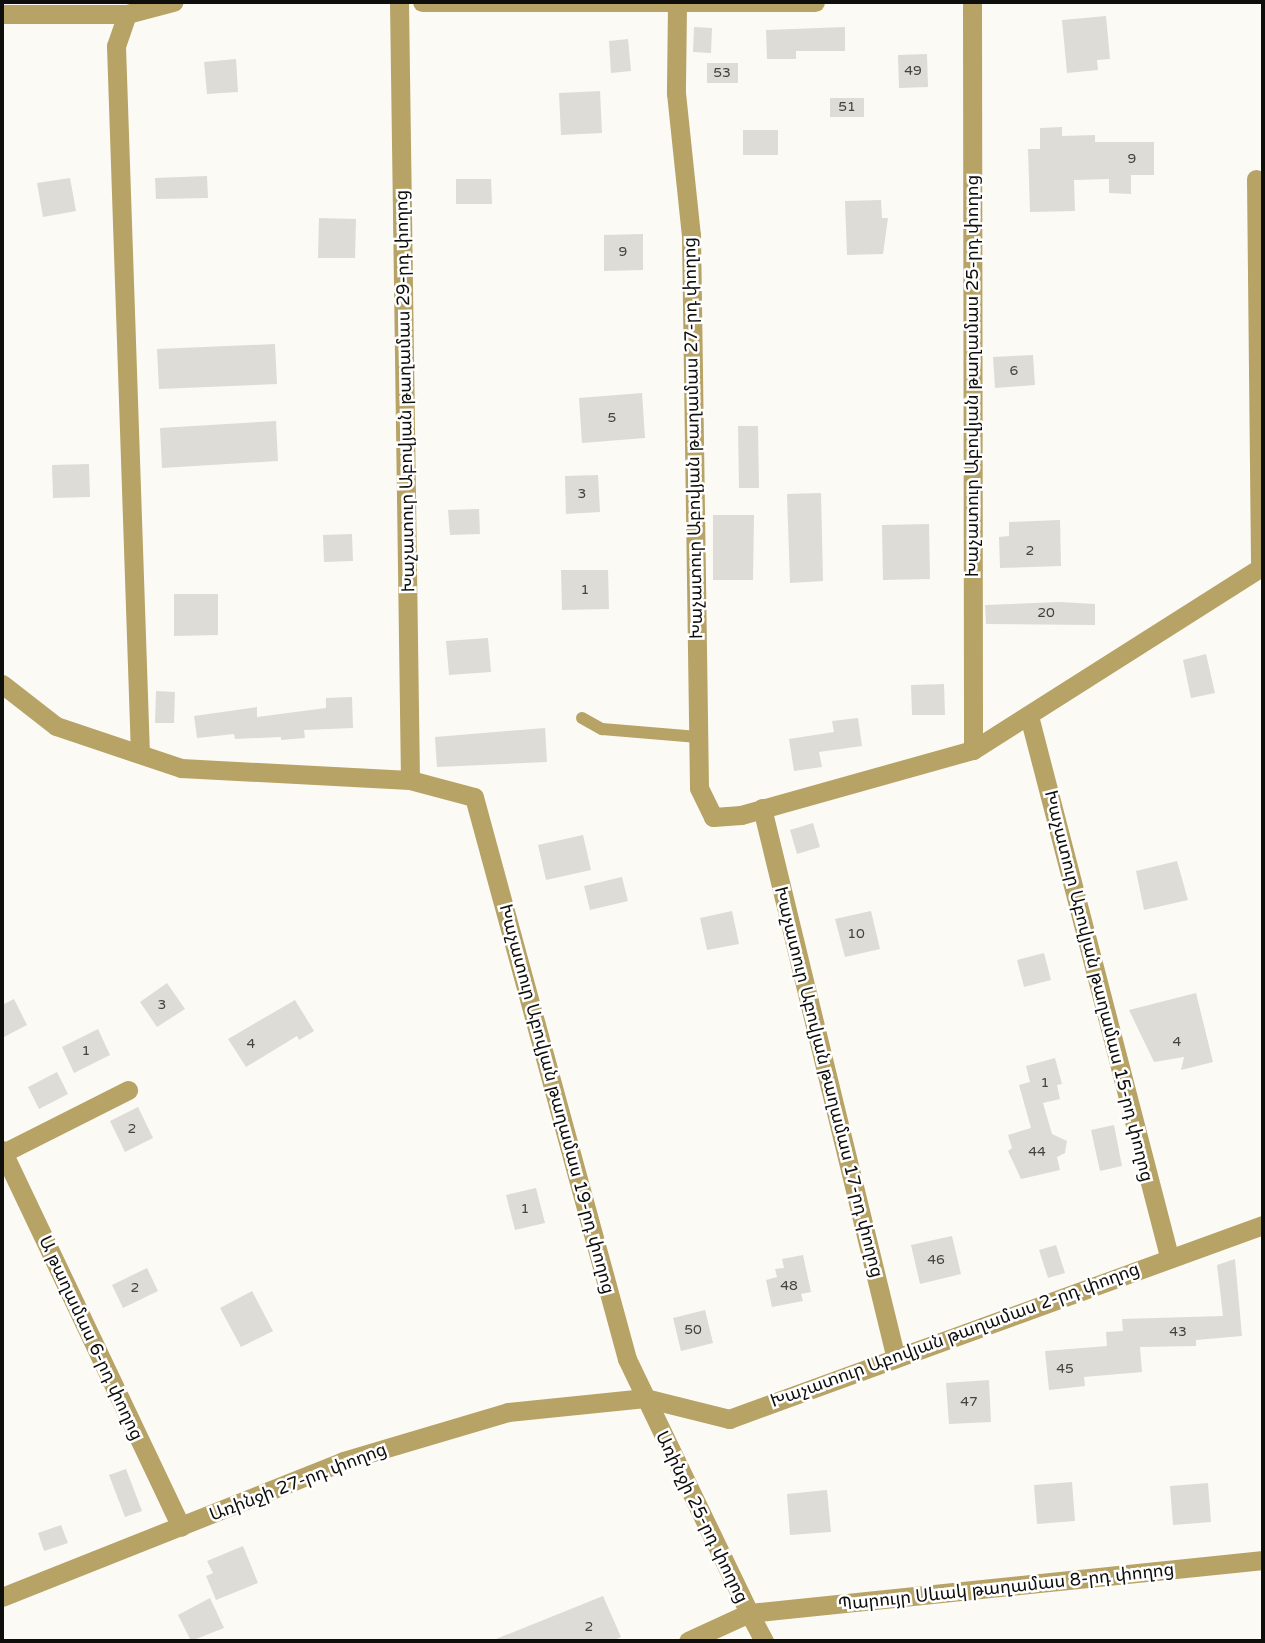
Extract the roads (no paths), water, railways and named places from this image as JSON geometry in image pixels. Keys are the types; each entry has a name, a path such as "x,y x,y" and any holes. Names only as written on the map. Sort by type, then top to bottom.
{"street":[{"path":"2,14 127,14 173,2"},
{"name":"Խաչատուր Աբովյան թաղամաս 29-րդ փողոց","path":"399,2 410,780"},
{"path":"422,2 651,2 677,5 815,2"},
{"name":"Խաչատուր Աբովյան թաղամաս 25-րդ փողոց","path":"972,2 973,750"},
{"name":"Խաչատուր Աբովյան թաղամաս 27-րդ փողոց","path":"677,5 676,93 691,234 699,788 713,817 725,820 762,808"},
{"path":"127,14 116,46 141,754"},
{"path":"762,808 973,750 1262,566 1256,179"},
{"path":"2,684 56,726 181,768 410,780"},
{"name":"Խաչատուր Աբովյան թաղամաս 15-րդ փողոց","path":"1029,716 1169,1256"},
{"name":"Խաչատուր Աբովյան թաղամաս 19-րդ փողոց","path":"410,780 474,797 627,1359 645,1398"},
{"name":"Խաչատուր Աբովյան թաղամաս 17-րդ փողոց","path":"762,808 895,1355"},
{"path":"3,1152 128,1090"},
{"name":"Ա թաղամաս 6-րդ փողոց","path":"3,1152 181,1527"},
{"name":"Խաչատուր Աբովյան թաղամաս 2-րդ փողոց","path":"645,1398 729,1419 895,1355 1263,1225"},
{"name":"Առինջի 27-րդ փողոց","path":"2,1597 343,1461 508,1412 645,1398"},
{"name":"Առինջի 25-րդ փողոց","path":"645,1398 749,1613 688,1641"},
{"name":"Պարույր Սևակ թաղամաս 8-րդ փողոց","path":"749,1613 1263,1560"},
{"path":"749,1613 764,1641"}],"lane":[{"path":"582,718 602,729 698,737"}]}
